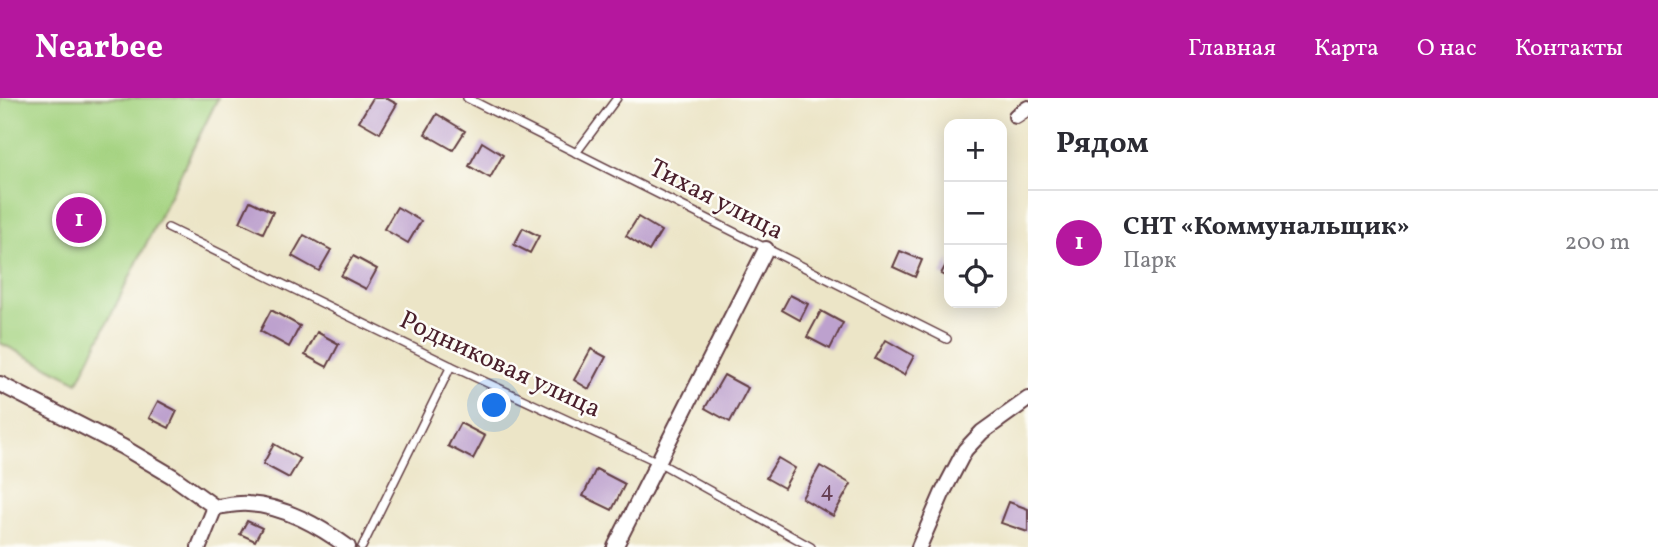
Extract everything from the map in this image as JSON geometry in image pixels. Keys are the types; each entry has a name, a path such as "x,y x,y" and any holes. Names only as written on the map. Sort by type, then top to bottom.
{"street":[{"path":"614,547 766,249"},
{"path":"0,384 80,424 152,465 215,507 247,503 271,507 296,515 348,547"},
{"path":"919,547 965,450 982,432 1028,399"},
{"path":"199,547 215,507"}],"lane":[{"name":"Тихая улица","path":"467,98 947,339"},
{"path":"576,153 617,98"},
{"name":"Родниковая улица","path":"168,228 451,366 658,462 811,547"},
{"path":"362,547 451,366"}],"green space":[{"path":"0,98 218,98 78,382 0,343"}],"building":[{"path":"373,98 386,98 397,104 380,133 359,121"},
{"path":"437,114 465,131 453,150 425,134"},
{"path":"482,142 503,155 490,178 469,166"},
{"path":"250,201 273,212 263,233 240,222"},
{"path":"397,207 421,221 408,243 384,229"},
{"path":"638,217 661,231 649,251 626,236"},
{"path":"523,228 539,236 530,253 514,245"},
{"path":"304,235 331,250 319,271 292,256"},
{"path":"900,251 922,260 915,277 893,267"},
{"path":"353,256 377,269 366,289 341,276"},
{"path":"790,295 808,304 800,320 782,310"},
{"path":"271,310 300,326 289,347 260,331"},
{"path":"821,311 843,323 830,349 807,337"},
{"path":"317,332 339,344 327,367 305,355"},
{"path":"886,340 914,356 904,375 875,359"},
{"path":"591,349 606,357 589,389 574,380"},
{"path":"724,375 748,388 730,422 705,408"},
{"path":"158,401 177,411 169,428 149,418"},
{"path":"460,423 485,436 473,459 448,446"},
{"path":"274,444 300,459 289,478 263,464"},
{"path":"778,458 795,468 784,488 766,478"},
{"path":"820,466 851,484 833,516 802,498"},
{"path":"596,469 625,484 612,510 583,496"},
{"path":"1009,502 1028,509 1028,532 1001,523"},
{"path":"247,521 262,528 255,541 240,534"}],"place":[{"name":"СНТ «Коммунальщик»","path":"79,220"}]}
